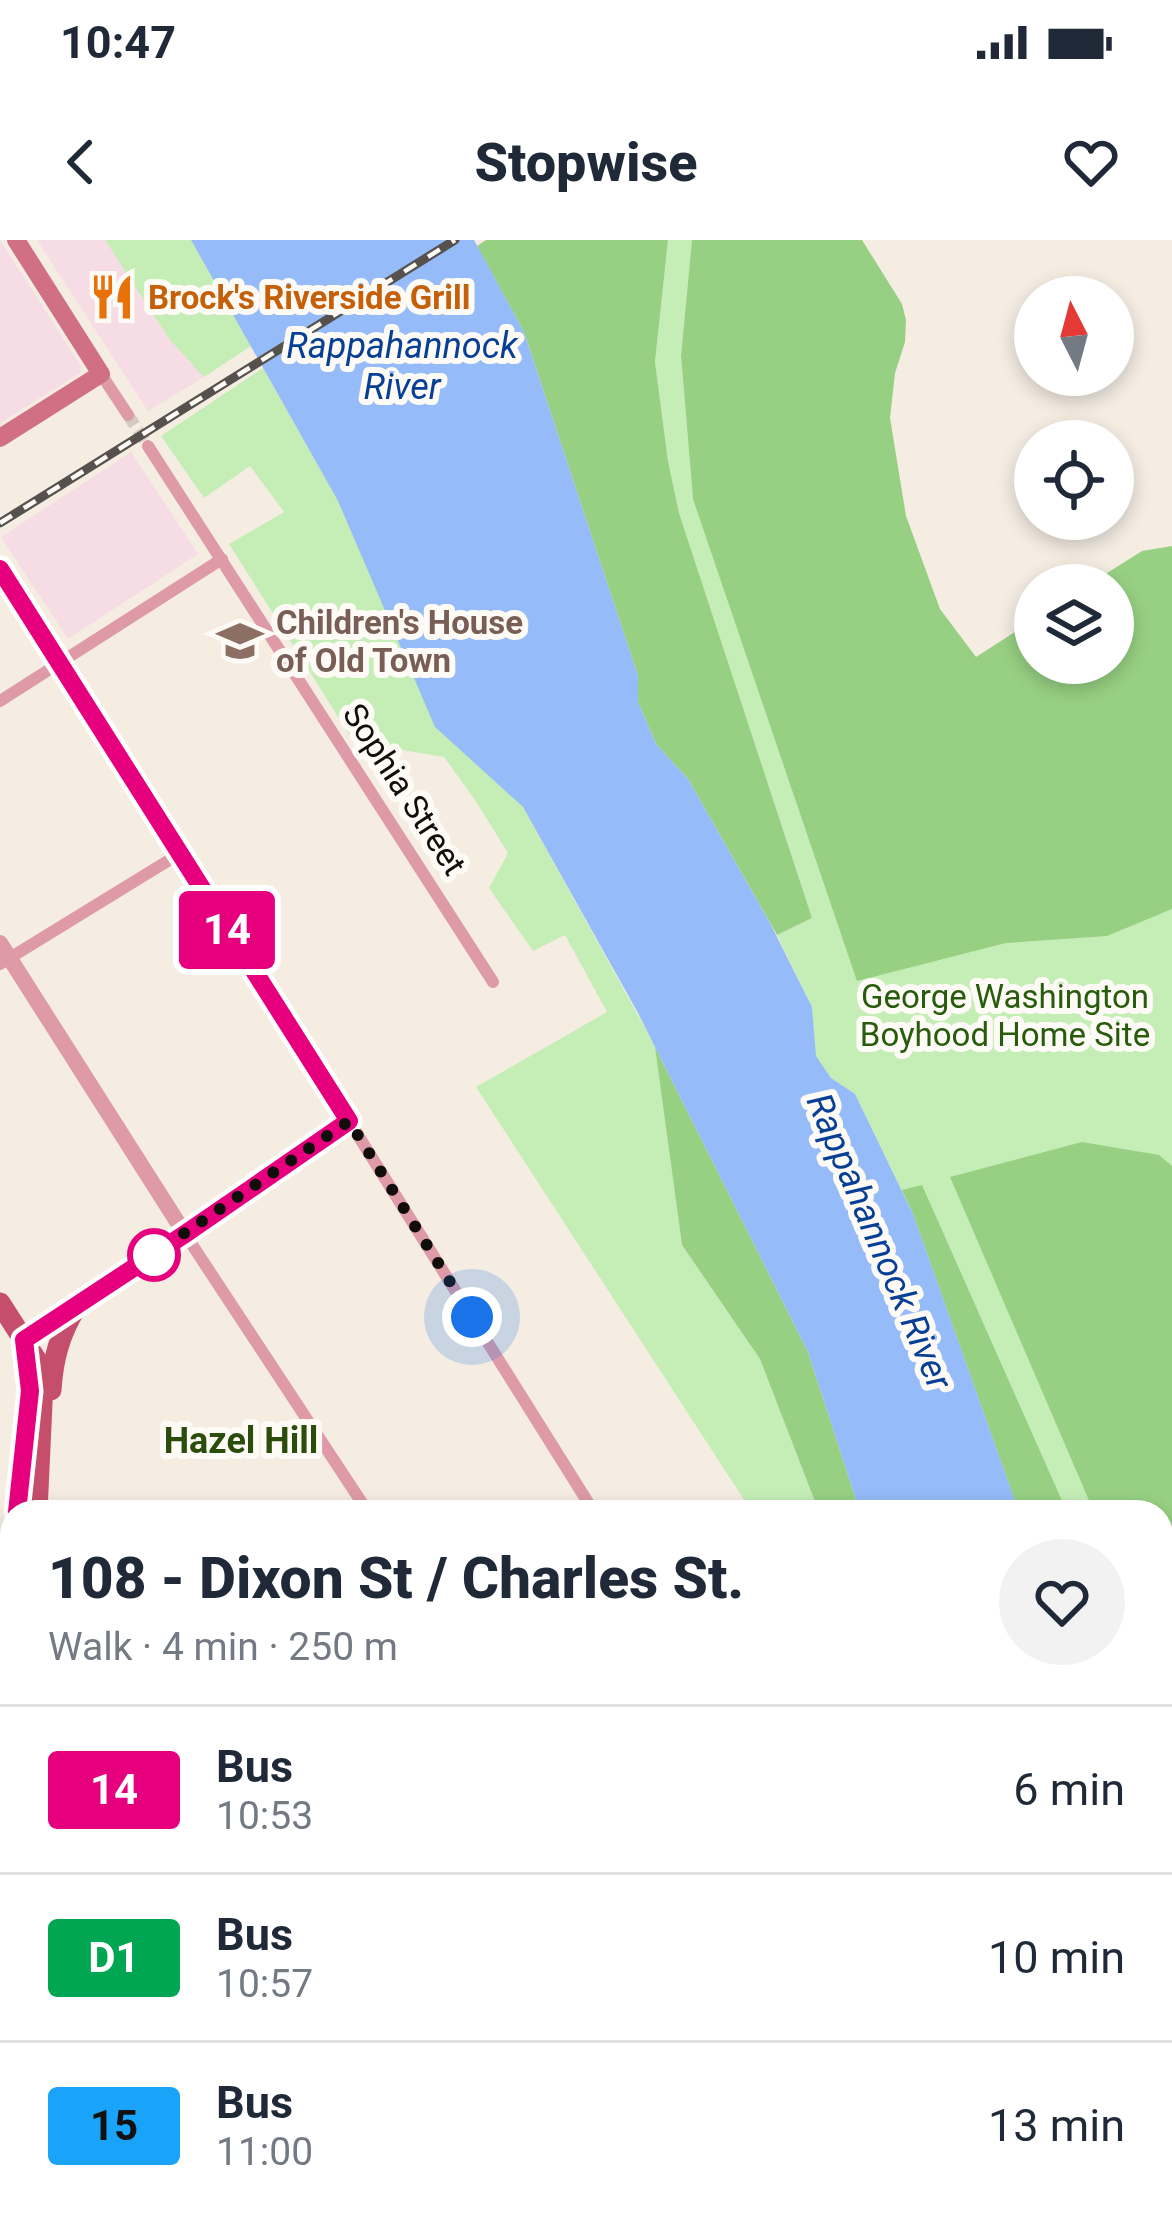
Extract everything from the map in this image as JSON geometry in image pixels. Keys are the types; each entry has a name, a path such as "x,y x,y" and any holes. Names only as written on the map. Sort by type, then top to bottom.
{"main road":[{"path":"0,438 101,374 16,240"},
{"path":"0,1303 37,1361 43,1381 41,1468"},
{"path":"38,1500 56,1347 77,1306"},
{"path":"18,1500 30,1391 24,1340"}],"street":[{"path":"101,374 128,416"},
{"name":"Sophia Street","path":"148,446 493,982"},
{"path":"0,701 222,559"},
{"path":"0,569 586,1500"},
{"path":"179,854 3,955 360,1500"},
{"path":"24,1340 349,1121"}],"shaded area":[{"path":"0,240 81,366 80,373 0,423"},
{"path":"37,240 109,240 204,377 148,411"},
{"path":"131,452 198,554 68,639 1,537"}],"green space":[{"path":"105,240 191,240 251,346 204,377 170,340"},
{"path":"486,240 668,240 655,362 679,513 812,918 777,935 688,779 656,744 638,702 638,676 524,332 477,246"},
{"name":"George Washington Boyhood Home Site","path":"668,240 692,240 681,356 693,499 1172,821 1172,1500 1015,1500 913,1214 855,1094 831,1078 815,1056 812,1007 777,935 812,918 679,513 655,362"},
{"path":"692,240 862,240 902,304 906,320 890,418 906,516 940,609 976,657 1014,633 1014,684 1134,684 1134,564 1121,564 1142,551 1172,546 1172,909 1107,936 1006,943 857,981 693,499 681,356"},
{"path":"263,368 495,779 523,807 655,1046 682,1245 760,1359 814,1500 744,1500 476,1087 607,1012 565,935 533,951 489,888 508,853 444,757 354,742 229,544 284,512 250,466 204,498 161,436"},
{"path":"655,1047 808,1352 856,1500 814,1500 760,1359 682,1245"},
{"path":"1082,1142 1159,1155 1172,1166 1172,1500 1089,1500 950,1177"},
{"path":"922,1185 1062,1500 1015,1500 902,1190"}],"water":[{"name":"Rappahannock River","path":"191,240 474,240 524,332 638,676 638,702 656,744 688,779 770,923 812,1007 816,1056 831,1078 855,1094 913,1214 1015,1500 856,1500 808,1352 638,1013 523,807 435,727 338,501"}],"tunnel":[{"path":"128,415 148,446"}],"railway":[{"path":"0,523 455,240"}],"bus line":[{"name":"14","path":"0,569 349,1121 24,1340 30,1391 18,1500"}],"place":[{"name":"Brock's Riverside Grill","path":"112,297"},
{"name":"Children's House of Old Town","path":"240,641"}],"district":[{"name":"Hazel Hill","path":"241,1440"}],"route":[{"path":"154,1255 142,1262 349,1121 472,1317"}]}
